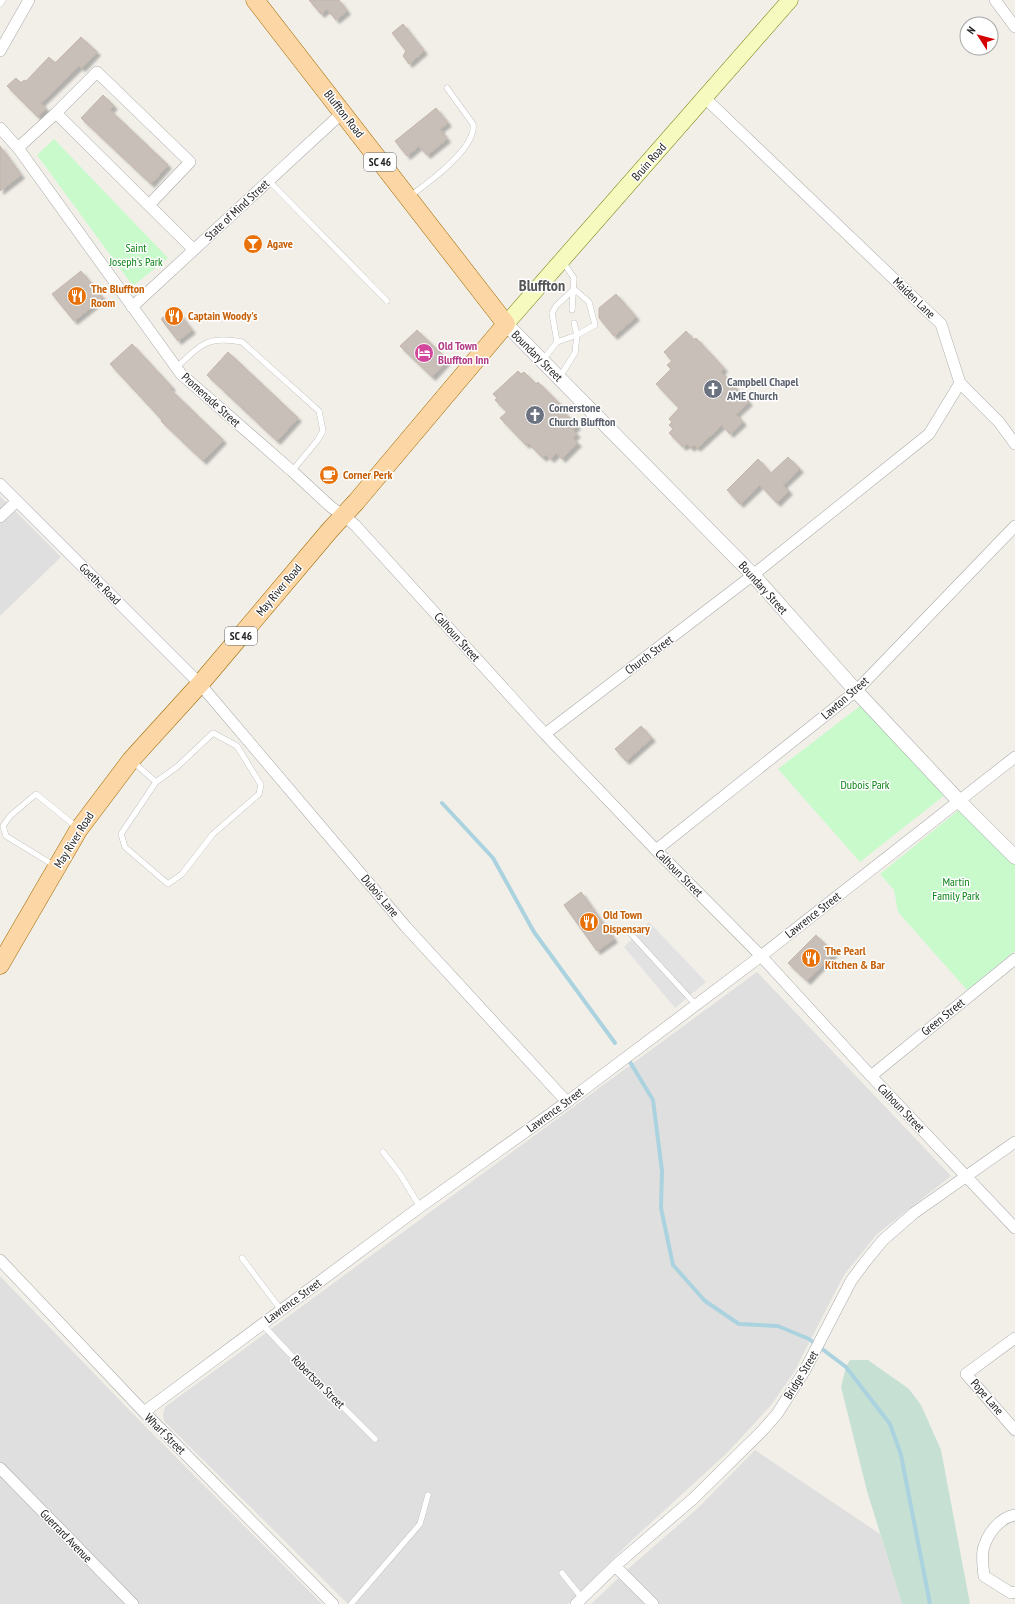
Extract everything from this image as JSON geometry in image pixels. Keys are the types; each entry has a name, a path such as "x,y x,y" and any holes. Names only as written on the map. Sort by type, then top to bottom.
{"main road":[{"name":"Bluffton Road","path":"255,0 506,324"},
{"name":"Bruin Road","path":"506,324 790,0"},
{"name":"May River Road","path":"0,965 79,829 131,760 200,684 506,324"}],"street":[{"path":"0,51 29,0"},
{"path":"995,0 1015,27"},
{"path":"18,148 97,72 190,162 149,206"},
{"name":"Maiden Lane","path":"705,98 941,324 960,383"},
{"path":"56,113 194,250"},
{"name":"State of Mind Street","path":"132,307 342,113"},
{"name":"Promenade Street","path":"0,128 18,148 181,374 331,507 344,516"},
{"name":"Boundary Street","path":"506,324 753,575 856,691 959,801 1015,857"},
{"path":"753,575 929,434 960,383 999,422 1015,444"},
{"name":"Goethe Road","path":"0,484 200,684"},
{"path":"0,517 17,501"},
{"name":"Calhoun Street","path":"344,516 355,525 545,734 656,850 761,956 1015,1228"},
{"name":"Lawton Street","path":"656,850 856,691 1015,526"},
{"name":"Church Street","path":"545,734 753,575"},
{"name":"Dubois Lane","path":"200,684 406,927 567,1102"},
{"name":"Lawrence Street","path":"144,1412 420,1206 567,1102 696,1005 761,956 1015,757"},
{"name":"Green Street","path":"872,1076 1015,959"},
{"name":"Bridge Street","path":"579,1601 615,1566 694,1498 762,1432 777,1414 805,1370 851,1281 883,1240 914,1213 1015,1142"},
{"name":"Wharf Street","path":"0,1260 144,1412 333,1604"},
{"name":"Pope Lane","path":"1015,1338 966,1374 1015,1430"},
{"name":"Guerrard Avenue","path":"0,1468 133,1604"},
{"path":"1011,1516 993,1528 983,1551 984,1576 1011,1593 1015,1592"},
{"path":"615,1566 652,1604"}],"lane":[{"path":"0,4 3,0"},
{"path":"408,198 438,175 472,136 474,130 473,124 447,88"},
{"path":"269,181 387,301"},
{"path":"562,260 574,278 572,310"},
{"path":"542,361 557,342 577,335 595,325 589,302 574,289"},
{"path":"557,342 552,313 556,306 574,289"},
{"path":"559,378 575,352 577,335 574,323"},
{"path":"176,368 204,344 216,340 227,339 242,342 319,411 323,431 317,441 292,471"},
{"path":"213,733 237,746 261,784 259,794 213,834 182,874 168,884 125,847 121,834 156,782 178,766 213,733"},
{"path":"131,760 156,782"},
{"path":"56,867 6,836 4,826 10,816 36,794 79,829"},
{"path":"631,934 696,1005"},
{"path":"382,1152 400,1174 420,1206"},
{"path":"242,1258 280,1310"},
{"name":"Robertson Street","path":"262,1324 375,1439"},
{"path":"351,1604 420,1524 428,1495"},
{"path":"562,1574 579,1601"}],"shaded area":[{"path":"0,496 61,557 0,616"},
{"path":"649,922 706,982 675,1008 624,947"},
{"path":"757,972 951,1176 877,1234 844,1275 793,1374 771,1405 728,1452 631,1541 568,1604 348,1604 164,1421 163,1414 165,1407"},
{"path":"0,1276 137,1418 322,1604 0,1604"},
{"path":"755,1450 880,1534 902,1604 591,1604 628,1569 699,1507"}],"green space":[{"name":"Saint Joseph's Park","path":"54,139 168,258 133,286 37,155"},
{"name":"Dubois Park","path":"864,703 946,794 860,862 778,769"},
{"name":"Martin Family Park","path":"960,809 1015,864 1015,951 967,990 898,912 894,890 880,874"},
{"path":"850,1360 868,1360 909,1389 921,1405 941,1450 970,1604 902,1604 867,1491 841,1387 846,1367"}],"building":[{"path":"309,0 339,0 347,11 336,20 327,9 321,14"},
{"path":"403,24 424,51 409,64 403,56 406,51 392,33"},
{"path":"81,37 97,52 82,68 79,66 41,103 46,109 38,117 7,86 16,78 21,83 24,80 26,81 49,57 55,63"},
{"path":"103,95 114,106 110,110 168,165 151,184 81,118"},
{"path":"436,108 448,123 440,129 447,139 427,155 419,146 407,156 395,141"},
{"path":"0,146 21,175 0,191"},
{"name":"The Bluffton Room","path":"81,271 103,298 74,321 52,294"},
{"path":"616,294 636,317 614,336 599,318 599,308"},
{"path":"175,308 192,330 178,341 161,319"},
{"name":"Old Town Bluffton Inn","path":"417,330 448,360 432,377 400,346"},
{"name":"Campbell Chapel AME Church","path":"686,331 694,340 696,338 724,368 721,372 749,402 736,414 743,422 730,434 722,425 697,448 694,445 691,448 687,444 683,447 669,433 673,429 669,425 672,422 669,419 679,408 656,384 671,369 667,365 672,361 664,352"},
{"path":"132,344 172,387 170,389 223,440 203,461 161,421 162,420 110,364"},
{"path":"228,352 298,418 277,441 207,375"},
{"name":"Cornerstone Church Bluffton","path":"518,371 521,374 524,372 536,384 538,382 564,408 562,410 577,426 572,430 577,434 572,438 578,443 562,459 557,453 551,459 546,455 543,458 528,443 526,445 500,418 507,412 495,400 497,398 493,394"},
{"path":"788,457 800,469 783,485 789,491 777,503 760,485 740,504 727,490 758,459 771,473"},
{"path":"641,726 652,738 626,761 615,749"},
{"name":"Old Town Dispensary","path":"581,892 614,939 597,951 564,905"},
{"name":"The Pearl Kitchen & Bar","path":"816,935 834,953 807,981 788,963"}],"waterway":[{"path":"442,803 493,858 534,932 615,1043"},
{"path":"630,1062 653,1100 662,1171 661,1208 673,1265 705,1301 739,1324 778,1326 809,1339 846,1367 890,1424 901,1455 930,1604"}],"place":[{"name":"Agave","path":"253,244"},
{"name":"The Bluffton Room","path":"77,296"},
{"name":"Captain Woody's","path":"174,316"},
{"name":"Old Town Bluffton Inn","path":"424,353"},
{"name":"Campbell Chapel AME Church","path":"713,389"},
{"name":"Cornerstone Church Bluffton","path":"535,415"},
{"name":"Corner Perk","path":"329,475"},
{"name":"Old Town Dispensary","path":"589,922"},
{"name":"The Pearl Kitchen & Bar","path":"811,958"}],"district":[{"name":"Bluffton","path":"542,285"}]}
